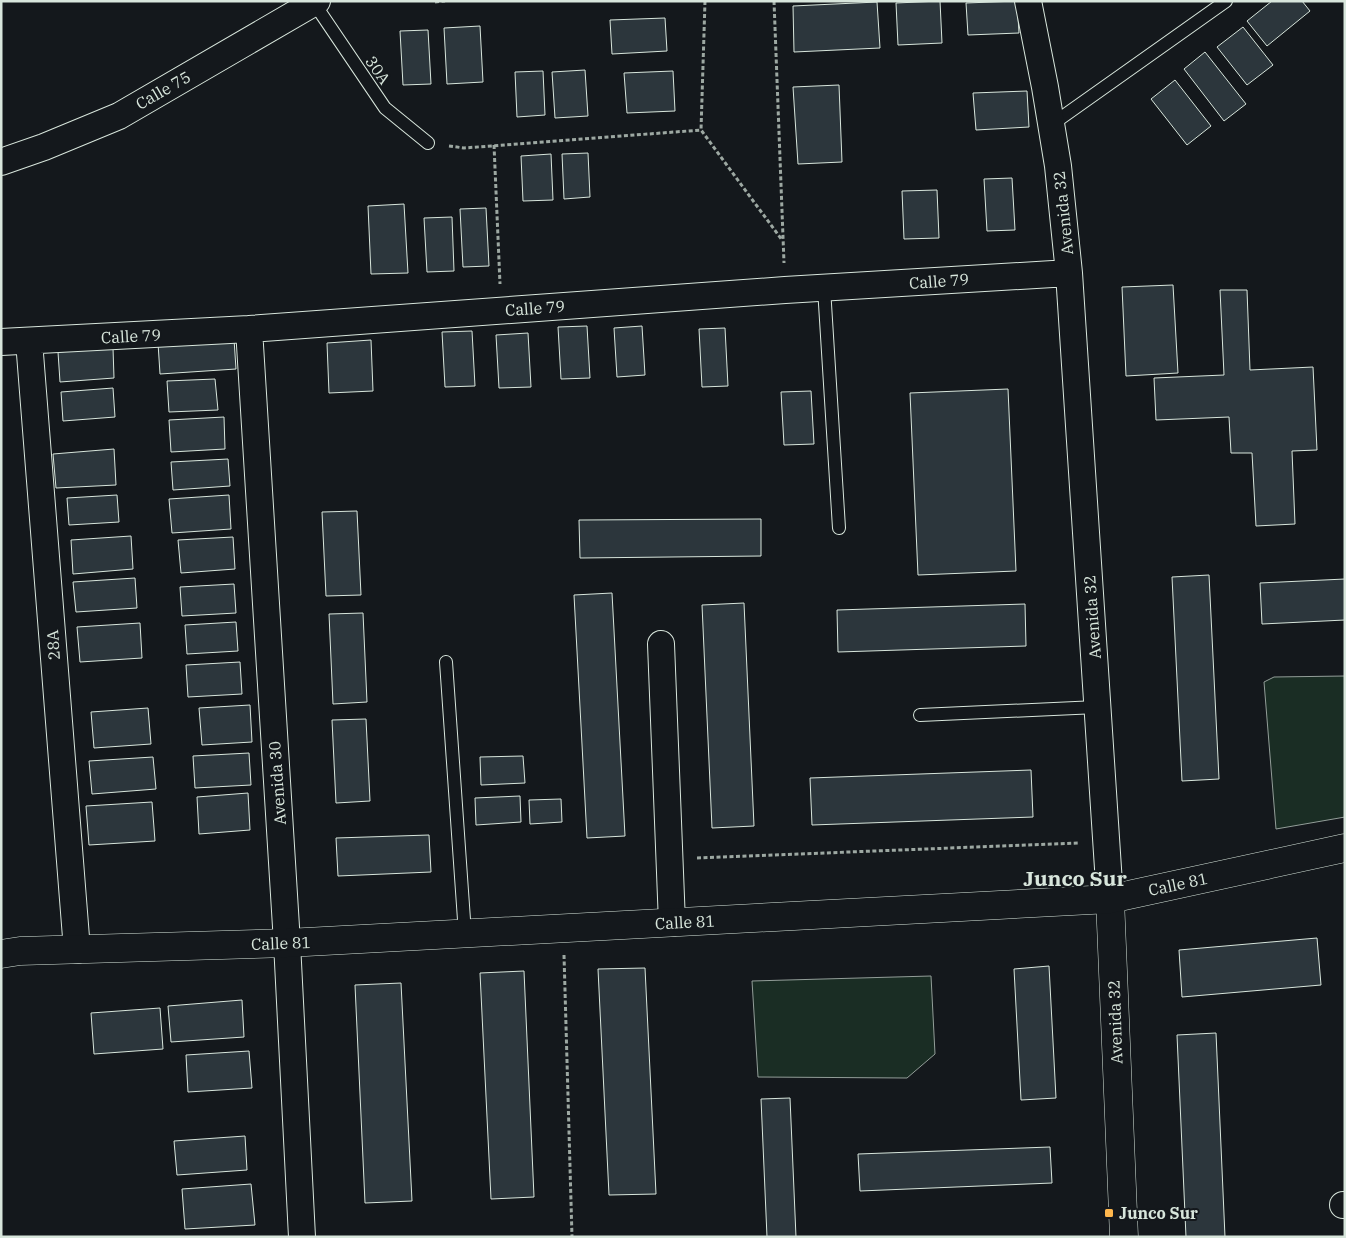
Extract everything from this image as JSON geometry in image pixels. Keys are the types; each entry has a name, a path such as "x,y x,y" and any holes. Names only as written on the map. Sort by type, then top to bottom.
{"main road":[{"name":"Calle 81","path":"7,951 287,943 1110,899 1345,848"},
{"name":"Avenida 32","path":"1110,899 1124,1237"}],"street":[{"name":"Avenida 32","path":"1028,1 1058,166 1069,273 1110,899"},
{"name":"Calle 75","path":"1,162 44,147 119,116 316,2"},
{"name":"Calle 79","path":"1,342 249,329 785,290 1069,273"},
{"name":"Avenida 30","path":"249,329 287,943 302,1237"},
{"name":"28A","path":"29,341 77,950"},
{"path":"661,644 672,922"}],"lane":[{"path":"1051,125 1226,1"},
{"name":"30A","path":"316,2 385,108 428,143"},
{"path":"824,288 840,528"},
{"path":"446,662 465,934"},
{"path":"920,715 1097,707"}],"path":[{"path":"435,2 445,1"},
{"path":"705,1 701,130 782,240"},
{"path":"774,1 785,290"},
{"path":"428,143 464,148 701,130"},
{"path":"494,145 501,311"},
{"path":"670,859 1106,842"},
{"path":"564,928 572,1237"}],"green space":[{"path":"1345,676 1345,817 1276,829 1264,682 1274,677"},
{"path":"931,976 935,1054 907,1078 758,1077 752,981"}],"building":[{"path":"940,1 942,43 898,45 896,3"},
{"path":"1017,1 1019,33 968,35 966,3"},
{"path":"1272,1 1302,1 1310,11 1267,46 1247,21"},
{"path":"877,2 880,48 794,52 793,6"},
{"path":"665,18 667,51 612,54 610,20"},
{"path":"480,26 483,82 447,84 444,28"},
{"path":"1243,27 1273,65 1247,85 1217,47"},
{"path":"428,30 431,84 403,85 400,31"},
{"path":"1205,52 1246,104 1224,121 1184,69"},
{"path":"585,70 588,116 555,118 552,72"},
{"path":"543,71 545,115 517,117 515,72"},
{"path":"673,71 675,111 627,113 624,73"},
{"path":"1175,80 1211,126 1187,145 1151,99"},
{"path":"839,85 842,162 798,164 793,87"},
{"path":"1027,91 1029,127 976,130 973,93"},
{"path":"588,153 590,197 564,199 562,154"},
{"path":"551,154 553,200 523,201 521,156"},
{"path":"1012,178 1015,230 987,231 984,179"},
{"path":"937,190 939,238 904,239 902,191"},
{"path":"404,204 408,273 371,274 368,206"},
{"path":"486,208 489,266 463,267 460,209"},
{"path":"452,217 454,271 427,272 424,218"},
{"path":"1173,285 1178,373 1126,376 1122,287"},
{"path":"1220,290 1247,290 1250,370 1313,367 1317,450 1292,451 1295,524 1256,526 1252,453 1231,453 1229,417 1156,420 1154,378 1224,375"},
{"path":"587,326 590,378 561,379 558,327"},
{"path":"642,326 645,375 617,377 614,328"},
{"path":"725,328 728,386 702,387 699,329"},
{"path":"472,331 475,386 445,387 442,332"},
{"path":"528,333 531,387 499,388 496,335"},
{"path":"234,339 236,369 160,374 158,343"},
{"path":"371,340 373,391 329,393 327,343"},
{"path":"113,348 114,378 60,382 58,352"},
{"path":"215,379 218,410 169,412 167,381"},
{"path":"113,388 115,417 63,421 61,392"},
{"path":"1008,389 1016,571 918,575 910,393"},
{"path":"811,391 814,444 784,445 781,392"},
{"path":"224,417 225,449 171,452 169,420"},
{"path":"114,449 116,485 56,488 53,454"},
{"path":"228,459 230,486 173,490 171,462"},
{"path":"117,495 119,522 69,525 67,498"},
{"path":"229,495 231,529 172,533 169,499"},
{"path":"357,511 361,595 326,596 322,512"},
{"path":"761,519 761,556 580,558 579,520"},
{"path":"131,536 133,569 73,574 71,540"},
{"path":"233,537 235,569 181,573 178,540"},
{"path":"1209,575 1219,779 1182,781 1172,577"},
{"path":"135,578 137,608 76,612 73,582"},
{"path":"1345,579 1345,620 1262,624 1260,583"},
{"path":"234,584 236,613 182,616 180,587"},
{"path":"612,593 625,836 587,838 574,595"},
{"path":"744,603 754,826 712,828 702,605"},
{"path":"1025,604 1026,646 838,652 837,610"},
{"path":"363,613 367,702 333,704 329,614"},
{"path":"236,622 238,651 187,654 185,625"},
{"path":"140,623 142,658 80,662 77,627"},
{"path":"240,662 242,694 188,697 186,665"},
{"path":"250,705 252,742 202,745 199,708"},
{"path":"148,708 151,744 94,748 91,712"},
{"path":"366,719 370,801 336,803 332,720"},
{"path":"249,753 251,785 195,788 193,756"},
{"path":"523,756 525,783 481,785 480,757"},
{"path":"153,757 156,789 92,794 89,761"},
{"path":"1031,770 1033,817 812,825 810,778"},
{"path":"248,793 250,830 199,834 197,797"},
{"path":"520,796 521,822 476,825 475,798"},
{"path":"561,799 562,822 530,824 529,800"},
{"path":"152,802 155,841 89,845 86,806"},
{"path":"429,835 431,872 338,876 336,838"},
{"path":"1317,938 1321,985 1182,997 1179,950"},
{"path":"1049,966 1056,1098 1021,1100 1014,969"},
{"path":"645,968 656,1194 609,1195 598,969"},
{"path":"524,971 534,1197 491,1199 480,973"},
{"path":"401,983 412,1201 365,1203 355,985"},
{"path":"242,1000 244,1037 171,1042 168,1006"},
{"path":"160,1008 163,1049 94,1054 91,1013"},
{"path":"1216,1033 1225,1237 1186,1237 1177,1035"},
{"path":"249,1051 252,1088 188,1092 186,1055"},
{"path":"790,1098 796,1237 767,1237 761,1099"},
{"path":"245,1136 247,1170 177,1175 174,1141"},
{"path":"1050,1147 1052,1183 860,1191 858,1154"},
{"path":"251,1184 255,1225 185,1229 182,1189"}],"place":[{"name":"Junco Sur","path":"1109,1213"}],"district":[{"name":"Junco Sur","path":"1075,879"}]}
